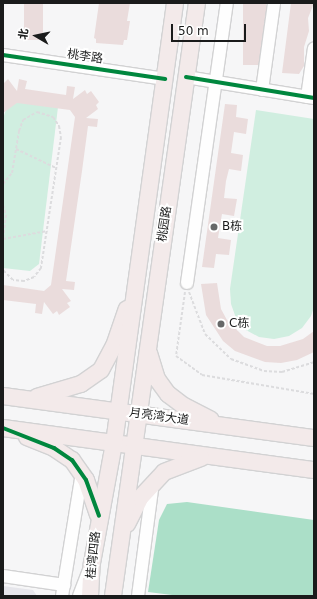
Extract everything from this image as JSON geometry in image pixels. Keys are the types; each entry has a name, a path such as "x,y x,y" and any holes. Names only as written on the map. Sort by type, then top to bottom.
{"main road":[{"name":"桃园路","path":"114,443 131,332 134,288 176,3"},
{"name":"桃园路","path":"133,446 197,3"},
{"path":"29,399 80,384 101,370 114,346 134,288"},
{"path":"148,347 154,371 168,394 184,406 222,426"},
{"name":"月亮湾大道","path":"3,396 314,438"},
{"path":"3,428 314,470"},
{"path":"3,428 62,452 72,460 82,473 99,516"},
{"name":"桂湾四路","path":"90,596 92,563 99,516 114,443"},
{"name":"桂湾四路","path":"113,596 133,446"},
{"path":"121,536 140,498 153,482 164,472 177,465 209,456"}],"street":[{"path":"186,283 227,3"},
{"path":"262,90 274,3"},
{"path":"186,77 311,98 314,48"},
{"name":"桃李路","path":"3,55 165,79"},
{"path":"3,576 63,591 82,473"},
{"path":"138,596 153,482"},
{"path":"79,596 92,563"},
{"path":"116,576 118,596"}],"path":[{"path":"3,184 12,173 23,120 32,114 48,114 57,121 61,131 48,231 41,268 34,277 19,281 9,277 3,270"},
{"path":"16,149 56,168"},
{"path":"3,205 6,214 3,240 48,231"},
{"path":"186,283 197,318 205,334 231,359 264,371 282,372 314,362"},
{"path":"186,283 176,356 202,375 314,394"}],"shaded area":[{"path":"3,586 33,590 37,596 3,596"}],"green space":[{"path":"10,96 58,107 39,264 30,271 3,268 3,119"},
{"path":"256,110 314,119 314,307 311,316 302,328 289,336 274,339 259,337 246,330 236,318 231,304 230,289"},
{"path":"187,502 314,520 314,596 180,596 148,592 159,520 167,504"}],"building":[{"path":"24,3 43,3 43,40 24,40"},
{"path":"99,3 130,3 127,21 130,21 127,40 124,40 123,45 96,43 96,39 94,38"},
{"path":"243,3 266,3 266,65 243,65"},
{"path":"291,3 314,3 308,18 309,31 304,47 304,66 299,74 282,73"},
{"path":"8,79 17,91 19,79 27,81 25,89 66,95 67,86 75,87 73,99 85,90 87,94 91,91 99,102 96,105 98,109 86,118 98,119 97,127 88,126 66,281 75,282 74,290 62,289 71,301 67,303 70,307 59,315 57,311 53,314 44,302 42,314 35,313 36,304 3,300 3,285 44,291 51,285 75,117 70,110 17,103 3,113 3,84"},
{"path":"225,104 237,105 236,117 248,119 246,134 234,132 231,153 243,155 241,171 229,169 226,181 224,198 237,199 234,216 222,214 218,238 231,240 229,255 216,254 214,268 202,267"},
{"name":"C栋","path":"217,283 221,309 227,320 244,337 267,346 280,346 303,339 314,331 314,352 297,360 281,363 265,362 235,351 223,341 206,315 201,284"}],"cycle path":[{"path":"3,55 165,79"},
{"path":"186,77 314,98"},
{"path":"3,428 54,448 72,460 86,480 99,516"}],"place":[{"name":"B栋","path":"214,227"},
{"name":"C栋","path":"221,324"}]}
